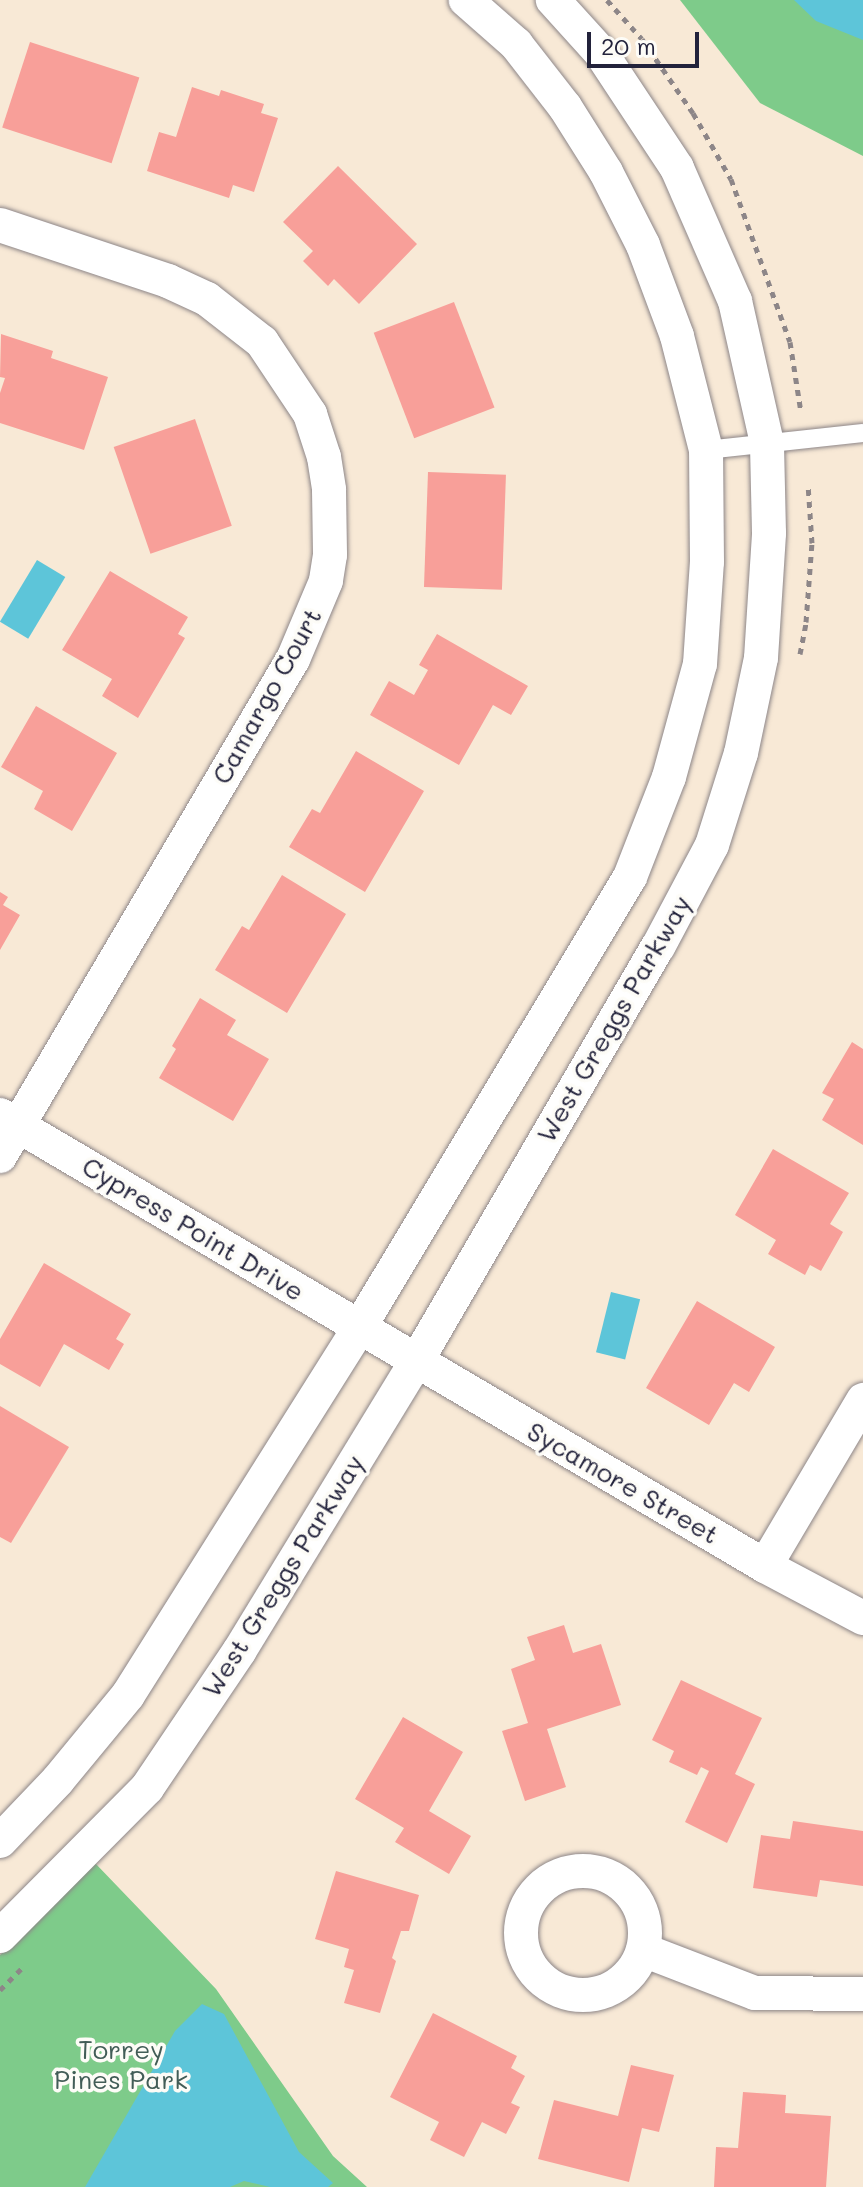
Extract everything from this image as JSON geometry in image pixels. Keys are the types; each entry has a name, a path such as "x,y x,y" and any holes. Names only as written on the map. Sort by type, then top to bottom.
{"street":[{"path":"0,1841 58,1780 128,1695 372,1336 630,877 669,777 700,664 707,562 706,450 677,336 643,245 606,172 565,107 516,44 466,0"},
{"name":"West Greggs Parkway","path":"0,1936 147,1788 240,1650 416,1362 658,947 712,845 741,753 761,658 769,533 767,443 735,301 677,168 601,53 553,0"},
{"name":"Camargo Court","path":"0,225 168,281 207,299 262,342 310,414 329,490 330,555 326,581 306,635 9,1120 0,1156"},
{"name":"Cypress Point Drive","path":"9,1120 372,1336"},
{"name":"Sycamore Street","path":"372,1336 765,1566 863,1618"},
{"path":"765,1566 863,1400"},
{"path":"643,1950 755,1993 863,1994"}],"lane":[{"path":"706,450 863,433"}],"green space":[{"path":"680,0 863,0 863,156 760,103"},
{"name":"Torrey Pines Park","path":"95,1863 216,1989 333,2156 367,2187 0,2187 0,1955"}],"water":[{"path":"794,0 863,0 863,40 816,21"},
{"path":"37,560 65,577 28,639 0,622"},
{"path":"611,1292 640,1299 625,1359 596,1352"},
{"path":"202,2004 224,2014 299,2152 333,2183 328,2187 270,2187 244,2181 230,2187 85,2187 175,2031"}],"building":[{"path":"30,42 139,78 112,163 2,128"},
{"path":"192,87 219,96 221,90 264,104 261,113 278,118 254,192 233,185 229,198 147,171 159,132 176,137"},
{"path":"338,166 417,244 359,304 334,279 328,286 303,261 313,251 283,222"},
{"path":"454,302 494,407 414,438 374,333"},
{"path":"1,334 53,351 51,358 108,377 84,450 0,423 0,393 5,378 0,377"},
{"path":"195,419 232,526 150,554 114,447"},
{"path":"428,472 506,475 502,590 424,587"},
{"path":"110,571 188,617 178,634 185,638 138,718 102,696 112,679 62,650"},
{"path":"437,634 528,686 511,715 493,705 459,765 370,715 389,681 414,695 428,670 419,665"},
{"path":"36,706 117,753 72,831 34,809 43,791 1,767"},
{"path":"356,751 424,791 365,892 289,847 312,809 320,813"},
{"path":"282,875 346,914 287,1013 215,970 242,926 249,930"},
{"path":"0,892 8,897 3,905 20,915 0,950"},
{"path":"200,998 236,1020 227,1035 269,1059 233,1121 159,1078 176,1049 172,1046"},
{"path":"852,1042 863,1049 863,1145 822,1120 834,1099 822,1093"},
{"path":"773,1149 849,1193 830,1224 843,1232 821,1271 810,1265 805,1275 768,1254 776,1240 735,1215"},
{"path":"44,1263 131,1314 116,1339 124,1344 109,1370 64,1344 40,1387 0,1364 0,1339"},
{"path":"697,1301 775,1347 749,1392 734,1383 709,1425 646,1388"},
{"path":"0,1406 69,1447 11,1543 0,1537"},
{"path":"564,1625 573,1653 601,1644 621,1705 547,1729 566,1787 525,1801 502,1731 528,1723 511,1669 535,1660 527,1637"},
{"path":"681,1680 762,1718 735,1774 755,1784 727,1843 685,1822 709,1771 701,1767 697,1775 669,1762 674,1751 652,1740"},
{"path":"403,1717 463,1752 429,1811 471,1836 449,1874 395,1842 404,1828 355,1799"},
{"path":"793,1821 863,1831 863,1886 820,1880 817,1897 753,1888 761,1835 790,1839"},
{"path":"336,1871 419,1895 409,1931 401,1931 392,1958 396,1961 380,2013 344,2003 354,1970 344,1967 349,1949 315,1939"},
{"path":"433,2013 517,2056 511,2068 525,2076 511,2103 520,2107 506,2134 482,2122 464,2157 430,2140 439,2122 390,2097"},
{"path":"631,2065 674,2075 659,2132 642,2128 629,2182 538,2159 554,2100 618,2116"},
{"path":"743,2092 786,2095 785,2113 831,2116 826,2187 714,2187 716,2147 738,2148"}]}
